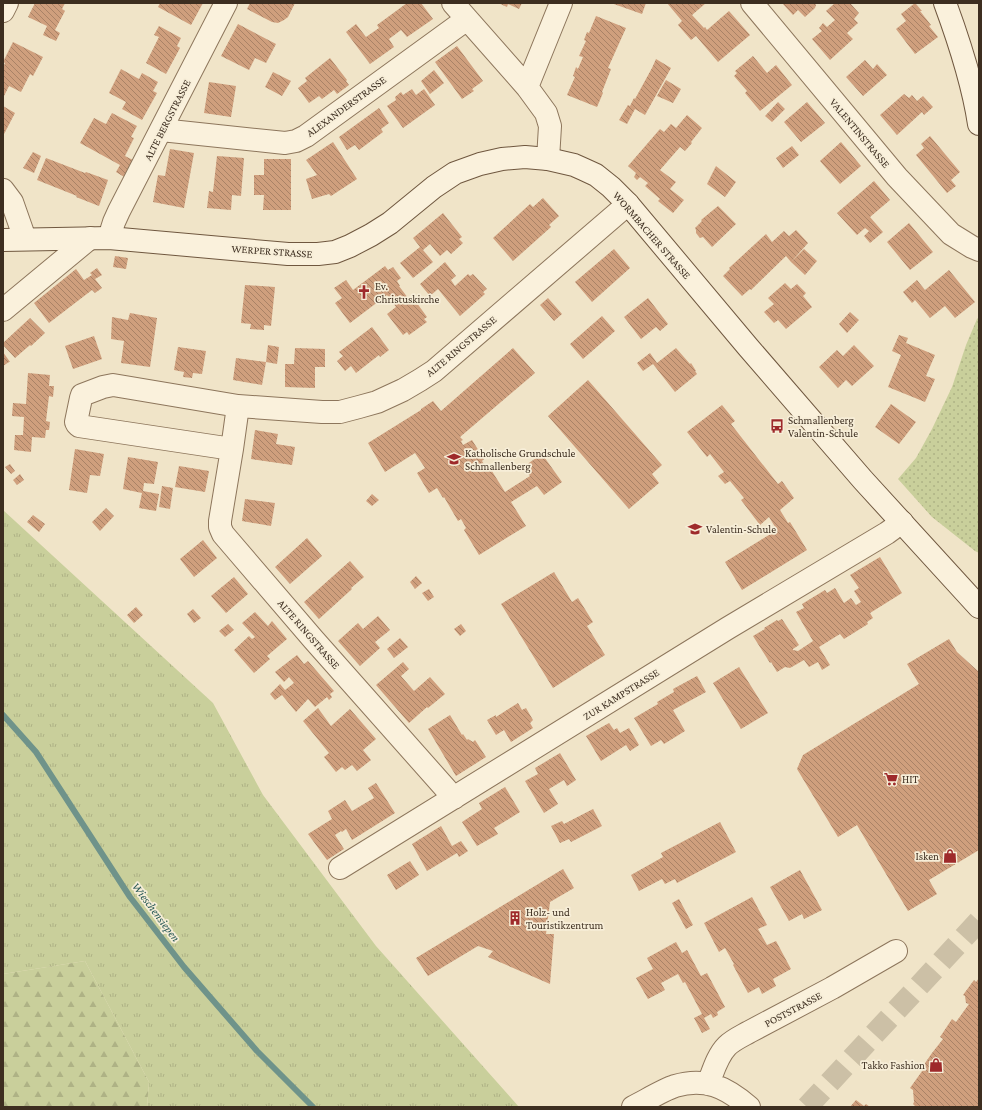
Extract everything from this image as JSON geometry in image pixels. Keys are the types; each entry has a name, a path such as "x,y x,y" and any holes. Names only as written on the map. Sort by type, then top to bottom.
{"street":[{"path":"3,12 7,3"},
{"name":"ALTE BERGSTRASSE","path":"100,238 114,222 226,3"},
{"path":"527,87 561,3"},
{"name":"VALENTINSTRASSE","path":"752,3 897,177 951,234 979,250"},
{"path":"945,3 956,33 979,124"},
{"path":"460,11 527,87 546,113 550,126 548,159"},
{"name":"ALEXANDERSTRASSE","path":"161,130 285,143 296,141 306,136 460,11"},
{"name":"WERPER STRASSE","path":"3,240 100,238 288,254 318,254 335,252 371,235 390,223 434,187 456,174 480,164 502,159 525,157 548,159"},
{"name":"WORMBACHER STRASSE","path":"548,159 574,165 596,175 628,204 748,347 863,480 979,607"},
{"path":"3,190 12,202 25,239"},
{"name":"ALTE RINGSTRASSE","path":"232,449 79,426 76,422 82,395 108,385 113,385 238,406 322,412 340,412 377,402 403,390 434,371 628,204"},
{"path":"3,310 100,238"},
{"name":"ALTE RINGSTRASSE","path":"238,406 220,521 220,527 223,534 313,639 454,798"},
{"name":"ZUR KAMPSTRASSE","path":"340,868 728,628 887,533 902,522"},
{"name":"POSTSTRASSE","path":"708,1084 717,1062 726,1047 732,1042 854,976 896,951"},
{"path":"633,1107 674,1087 693,1083 708,1084 725,1089 749,1107"}],"green space":[{"path":"979,317 979,553 932,517 898,479 916,458 932,429 952,387 966,345"},
{"path":"3,510 213,703 263,795 376,946 519,1107 147,1107 149,1082 85,961 3,974"},
{"path":"85,961 149,1082 147,1107 3,1107 3,974"}],"building":[{"path":"35,3 65,3 62,9 65,11 55,30 60,33 56,41 43,35 47,26 28,17"},
{"path":"160,3 203,3 191,25 158,7"},
{"path":"250,3 295,3 288,17 278,23 272,22 247,9"},
{"path":"407,3 421,3 433,19 407,37 401,30 389,39 394,47 370,64 346,32 356,24 366,37 379,28 377,25"},
{"path":"498,3 522,3 519,9 508,4 507,7"},
{"path":"611,3 646,3 642,14"},
{"path":"667,3 706,3 692,15 707,30 729,11 750,35 718,62 696,36 691,40 678,25 682,21"},
{"path":"782,3 815,3 816,5 815,8 805,17 798,10 793,15"},
{"path":"835,3 850,3 859,13 854,19 858,23 847,33 853,39 830,60 812,39 822,31 819,28 823,23 827,27 835,20 826,11"},
{"path":"915,3 922,11 920,11 938,37 915,54 896,29 906,21 901,14"},
{"path":"596,16 626,28 608,68 611,69 597,107 567,95 575,77 573,76 576,67 578,69 583,57 579,56 586,41 584,40 587,32 589,33"},
{"path":"238,24 276,44 266,63 255,58 249,70 221,56"},
{"path":"159,26 181,38 177,46 180,48 166,74 146,63 159,37 154,35"},
{"path":"13,42 43,57 33,76 30,74 21,92 9,86 3,98 3,68 5,63 3,62"},
{"path":"457,46 483,81 472,89 474,91 462,99 435,62"},
{"path":"753,56 767,73 776,65 792,85 760,111 745,93 747,91 734,76 737,73 735,71"},
{"path":"330,58 347,80 346,81 349,85 337,94 334,90 322,99 319,96 309,103 298,88 307,81 305,78"},
{"path":"656,59 671,68 645,115 635,109 627,124 619,120 628,105 630,106 634,98 635,99"},
{"path":"865,60 873,69 877,64 887,75 863,96 846,77"},
{"path":"121,69 139,79 142,73 158,82 153,91 157,93 142,120 122,109 126,102 109,93"},
{"path":"434,70 444,83 430,94 421,81"},
{"path":"273,72 291,81 282,96 265,87"},
{"path":"666,80 681,89 673,103 657,96"},
{"path":"209,82 236,86 231,117 204,113"},
{"path":"412,89 416,95 424,89 435,105 403,128 387,106 396,100 395,97 401,92 403,95"},
{"path":"904,94 909,98 912,95 917,101 923,96 933,107 924,115 922,112 897,135 880,115"},
{"path":"778,102 785,109 772,122 765,116"},
{"path":"807,102 825,123 801,142 784,122"},
{"path":"3,106 15,113 3,136"},
{"path":"379,108 389,123 381,129 383,132 359,150 355,145 347,150 339,137"},
{"path":"112,113 137,126 131,137 134,138 125,156 135,161 126,178 116,172 120,165 80,143 94,118 106,124"},
{"path":"687,115 702,128 685,151 680,147 660,170 676,182 670,189 684,200 673,213 658,201 660,199 645,186 648,183 640,177 637,180 634,177 636,173 628,166 660,129 664,132 671,124 676,128"},
{"path":"930,136 960,172 951,180 956,186 947,193 916,155 924,148 921,144"},
{"path":"333,142 357,179 331,196 329,194 312,199 306,179 317,175 306,160"},
{"path":"841,142 861,166 840,184 820,161"},
{"path":"792,146 799,155 783,168 776,158"},
{"path":"170,149 194,153 184,208 153,202 158,175 165,176"},
{"path":"33,152 41,156 34,173 23,168"},
{"path":"217,156 244,158 241,196 232,195 231,210 207,208 209,191 213,192"},
{"path":"46,158 108,180 99,206 37,180"},
{"path":"264,159 291,159 291,210 263,210 264,195 254,195 254,175 264,175"},
{"path":"716,166 736,182 725,197 707,184"},
{"path":"874,181 890,200 870,217 883,232 870,243 864,236 869,231 865,228 857,235 837,213"},
{"path":"543,198 559,216 549,225 551,227 513,261 493,238 530,204 533,207"},
{"path":"718,206 736,224 712,247 703,237 700,238 696,233 695,228 702,221 701,220"},
{"path":"443,213 462,237 459,239 463,243 451,254 447,250 440,256 430,244 423,250 433,262 413,278 400,263 420,247 413,238"},
{"path":"909,223 933,252 910,270 887,242"},
{"path":"796,230 808,243 791,262 786,256 751,290 750,289 742,296 723,276 730,269 729,268 766,234 772,242 784,231 789,236"},
{"path":"614,249 630,268 592,302 575,282"},
{"path":"804,249 817,261 805,275 791,262"},
{"path":"115,256 128,258 126,269 113,267"},
{"path":"445,262 456,276 451,280 455,286 468,274 470,276 473,274 487,289 483,292 485,294 460,316 438,289 430,296 420,284"},
{"name":"Ev. Christuskirche","path":"385,266 388,270 393,267 401,278 397,281 399,286 408,298 414,299 427,317 424,319 427,322 409,335 407,332 403,335 387,314 396,307 387,295 350,323 335,303 342,298 334,288 346,280 353,290"},
{"path":"97,268 102,275 95,279 102,288 95,293 92,290 49,323 34,303 76,269 84,280 92,275 90,273"},
{"path":"949,270 975,302 955,318 945,306 930,318 915,300 912,303 903,292 917,280 925,290"},
{"path":"785,283 791,289 797,284 806,293 803,296 812,307 786,329 778,320 774,323 764,312 774,304 768,298"},
{"path":"245,285 275,287 271,326 264,325 264,330 250,329 251,324 241,323"},
{"path":"548,298 562,314 554,321 540,305"},
{"path":"648,298 668,324 660,331 656,327 641,339 624,317"},
{"path":"850,312 859,320 847,333 839,324"},
{"path":"130,313 157,318 150,367 121,363 124,341 111,339 112,317 128,320"},
{"path":"602,316 615,331 583,359 570,344"},
{"path":"30,318 45,333 15,358 3,345 3,343"},
{"path":"372,327 389,350 380,357 379,355 356,373 351,366 345,371 337,361 343,356 339,352"},
{"path":"899,335 908,338 906,343 935,355 926,376 935,379 925,402 888,387 901,355 892,351"},
{"path":"94,336 102,359 73,369 65,346"},
{"path":"268,345 279,347 277,364 266,362"},
{"path":"854,345 874,366 852,386 846,380 838,388 819,367 837,350 843,356"},
{"path":"178,347 206,351 202,374 193,373 192,378 183,377 184,372 174,370"},
{"path":"295,348 325,349 325,367 315,367 315,388 285,387 285,364 294,364"},
{"path":"513,348 535,373 460,437 463,440 461,441 463,445 472,440 484,459 482,461 487,469 490,468 505,492 530,476 523,467 542,454 562,482 544,495 537,486 511,502 526,526 479,555 464,530 466,528 461,519 458,521 437,488 429,493 417,473 425,468 415,453 385,472 368,443 433,401 441,411"},
{"path":"676,348 690,364 691,363 697,374 675,392 653,364 643,371 637,363 650,353 657,363"},
{"path":"3,352 10,362 3,366"},
{"path":"236,358 266,362 262,385 233,380"},
{"path":"28,373 50,375 49,386 54,386 53,397 49,396 46,421 50,422 49,430 46,430 45,438 32,437 31,452 14,450 15,435 23,435 24,417 12,416 13,403 26,404"},
{"path":"588,380 662,465 652,474 659,483 629,509 548,416"},
{"path":"891,404 916,422 899,444 875,427"},
{"path":"722,405 735,421 731,424 778,484 782,481 794,498 780,510 788,523 790,522 807,550 742,590 725,562 777,530 769,517 760,525 741,500 744,498 730,481 725,484 718,476 724,472 710,454 707,457 687,432"},
{"path":"255,430 278,434 276,444 295,447 292,465 251,459"},
{"path":"75,449 104,454 100,476 90,475 87,493 69,490"},
{"path":"128,457 158,462 154,484 144,483 143,491 159,494 156,511 139,508 142,493 123,489"},
{"path":"10,464 15,471 11,474 5,467"},
{"path":"179,466 209,471 205,492 175,487"},
{"path":"20,474 24,480 17,485 13,480"},
{"path":"162,486 173,488 170,509 159,507"},
{"path":"372,494 379,500 372,506 366,501"},
{"path":"245,499 275,503 271,526 242,521"},
{"path":"106,508 114,516 100,531 92,522"},
{"path":"33,515 45,524 39,532 27,522"},
{"path":"307,538 322,556 290,584 275,567"},
{"path":"203,540 217,558 194,577 180,559"},
{"path":"880,557 902,593 870,613 873,618 867,622 868,624 844,639 840,634 819,647 830,665 822,670 818,662 809,667 804,660 790,668 785,667 777,672 753,636 777,620 782,619 799,645 793,650 798,651 813,641 796,612 804,608 802,604 825,590 827,593 835,588 844,603 851,598 856,605 861,602 854,591 859,588 850,575"},
{"path":"350,561 364,577 319,619 304,602"},
{"path":"554,572 572,602 578,598 593,622 587,626 605,655 553,688 501,604"},
{"path":"416,576 422,583 415,589 410,582"},
{"path":"234,577 248,594 226,613 211,596"},
{"path":"429,589 434,597 428,601 422,593"},
{"path":"136,607 143,615 134,623 127,615"},
{"path":"193,609 201,618 194,623 187,614"},
{"path":"255,612 268,626 272,621 287,639 267,656 270,659 254,673 234,650 249,636 252,639 255,637 242,623"},
{"path":"378,616 390,630 375,642 380,648 360,666 338,641 358,623 363,629"},
{"path":"228,624 234,630 225,637 219,631"},
{"path":"461,624 466,631 460,636 454,629"},
{"path":"400,638 408,647 394,658 387,649"},
{"name":"HIT","path":"949,639 957,652 979,672 979,850 929,880 937,894 908,911 857,825 838,837 797,769 803,755 919,684 907,664"},
{"path":"297,655 304,664 308,661 334,691 330,694 332,697 329,700 327,697 315,707 308,699 296,712 282,695 275,700 270,694 280,684 285,690 294,683 289,677 284,682 275,672"},
{"path":"403,662 409,669 401,676 414,691 430,677 445,694 409,723 376,685"},
{"path":"739,667 768,713 741,729 713,683"},
{"path":"697,676 706,692 673,710 685,731 664,744 661,740 651,746 634,718 658,704 657,702 674,692 673,689"},
{"path":"518,703 522,710 526,708 533,720 530,723 533,728 511,742 504,730 496,735 487,720 496,715 496,717"},
{"path":"318,708 331,726 350,709 376,739 363,750 371,760 357,771 352,765 345,770 342,767 336,772 324,757 329,753 303,721"},
{"path":"450,715 462,735 463,734 467,740 468,739 473,742 475,740 486,757 456,776 428,729"},
{"path":"609,723 614,730 617,728 620,733 629,728 639,745 630,751 626,745 601,761 586,736"},
{"path":"560,753 576,780 567,786 564,780 549,789 558,804 544,813 525,781 538,774 535,768"},
{"path":"376,783 395,813 352,840 346,829 335,835 344,849 327,860 308,834 332,819 328,811 345,800 352,811 374,798 368,788"},
{"path":"505,787 520,812 494,828 498,834 477,846 462,822 482,809 479,803"},
{"path":"593,809 602,826 571,842 569,839 560,843 551,826 562,821 564,824"},
{"path":"720,822 736,852 677,883 675,879 665,884 662,879 639,891 631,875 663,857 661,853"},
{"path":"441,826 452,846 461,841 468,851 459,857 457,853 427,871 412,844"},
{"path":"410,861 419,875 396,890 387,875"},
{"name":"Holz- und Touristikzentrum","path":"563,869 574,888 550,902 546,934 554,934 550,984 488,957 493,951 478,946 428,976 416,958"},
{"path":"800,870 822,910 804,919 802,914 789,921 770,887"},
{"path":"752,897 767,925 758,929 767,945 776,941 791,969 773,979 776,986 762,994 759,987 748,993 725,948 719,952 704,923"},
{"path":"679,899 693,925 686,929 672,903"},
{"path":"676,942 682,953 687,950 701,976 707,973 725,1007 717,1012 718,1015 713,1018 711,1014 704,1018 710,1029 702,1033 694,1018 702,1014 685,982 683,983 678,974 661,983 665,990 648,999 636,978 653,969 647,958"},
{"path":"979,978 979,1107 916,1107 913,1104 913,1090 910,1088 925,1067 923,1066 943,1039 940,1037 952,1019 956,1022 969,1004 966,1003 965,996 963,995 974,980 976,982"},
{"path":"856,1100 864,1106 866,1104 870,1107 850,1107"}],"waterway":[{"name":"Wieschensiepen","path":"3,715 36,752 130,897 184,967 257,1051 313,1107"}],"tunnel":[{"path":"807,1107 979,921"}],"place":[{"name":"Ev. Christuskirche","path":"364,292"},
{"name":"Schmallenberg Valentin-Schule","path":"777,426"},
{"name":"Katholische Grundschule Schmallenberg","path":"454,459"},
{"name":"Valentin-Schule","path":"695,529"},
{"name":"HIT","path":"891,779"},
{"name":"Isken","path":"950,856"},
{"name":"Holz- und Touristikzentrum","path":"515,918"},
{"name":"Takko Fashion","path":"936,1065"}]}
